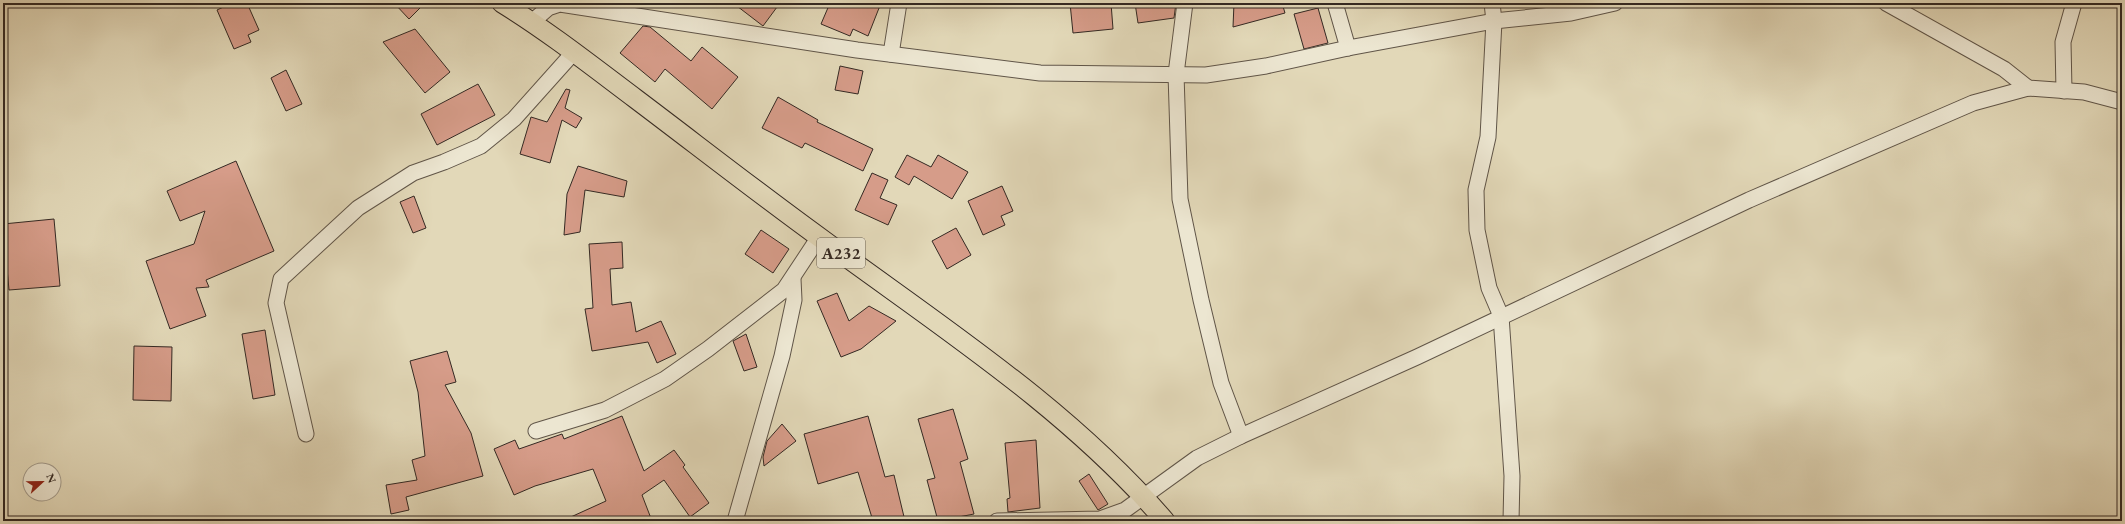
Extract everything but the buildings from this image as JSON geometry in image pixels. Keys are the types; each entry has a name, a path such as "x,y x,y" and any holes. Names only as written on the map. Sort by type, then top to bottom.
{"main road":[{"name":"A232","path":"502,3 574,52 819,237 996,366 1086,439 1144,497 1165,521"}],"street":[{"path":"891,54 899,3"},
{"path":"1185,3 1176,74 1180,199 1201,300 1222,383 1241,436"},
{"path":"1335,3 1348,48"},
{"path":"1492,3 1494,21 1488,137 1476,190 1477,230 1489,288 1501,316 1512,476 1511,521"},
{"path":"532,22 548,8 560,4 891,54 1040,73 1206,75 1266,66 1348,48 1494,21 1571,13 1615,3"},
{"path":"1886,3 2004,69 2028,88"},
{"path":"2064,91 2064,42 2074,3"},
{"path":"306,434 276,303 281,279 358,208 413,173 444,162 486,141 514,119 574,52"},
{"path":"997,521 1100,519 1126,510 1197,458 1241,436 1417,357 1749,200 1863,152 1929,121 1973,103 2028,88 2084,92 2122,102"},
{"path":"536,431 605,410 665,379 708,349 784,290 793,279 819,237"},
{"path":"735,521 782,356 794,300 793,279"}]}
